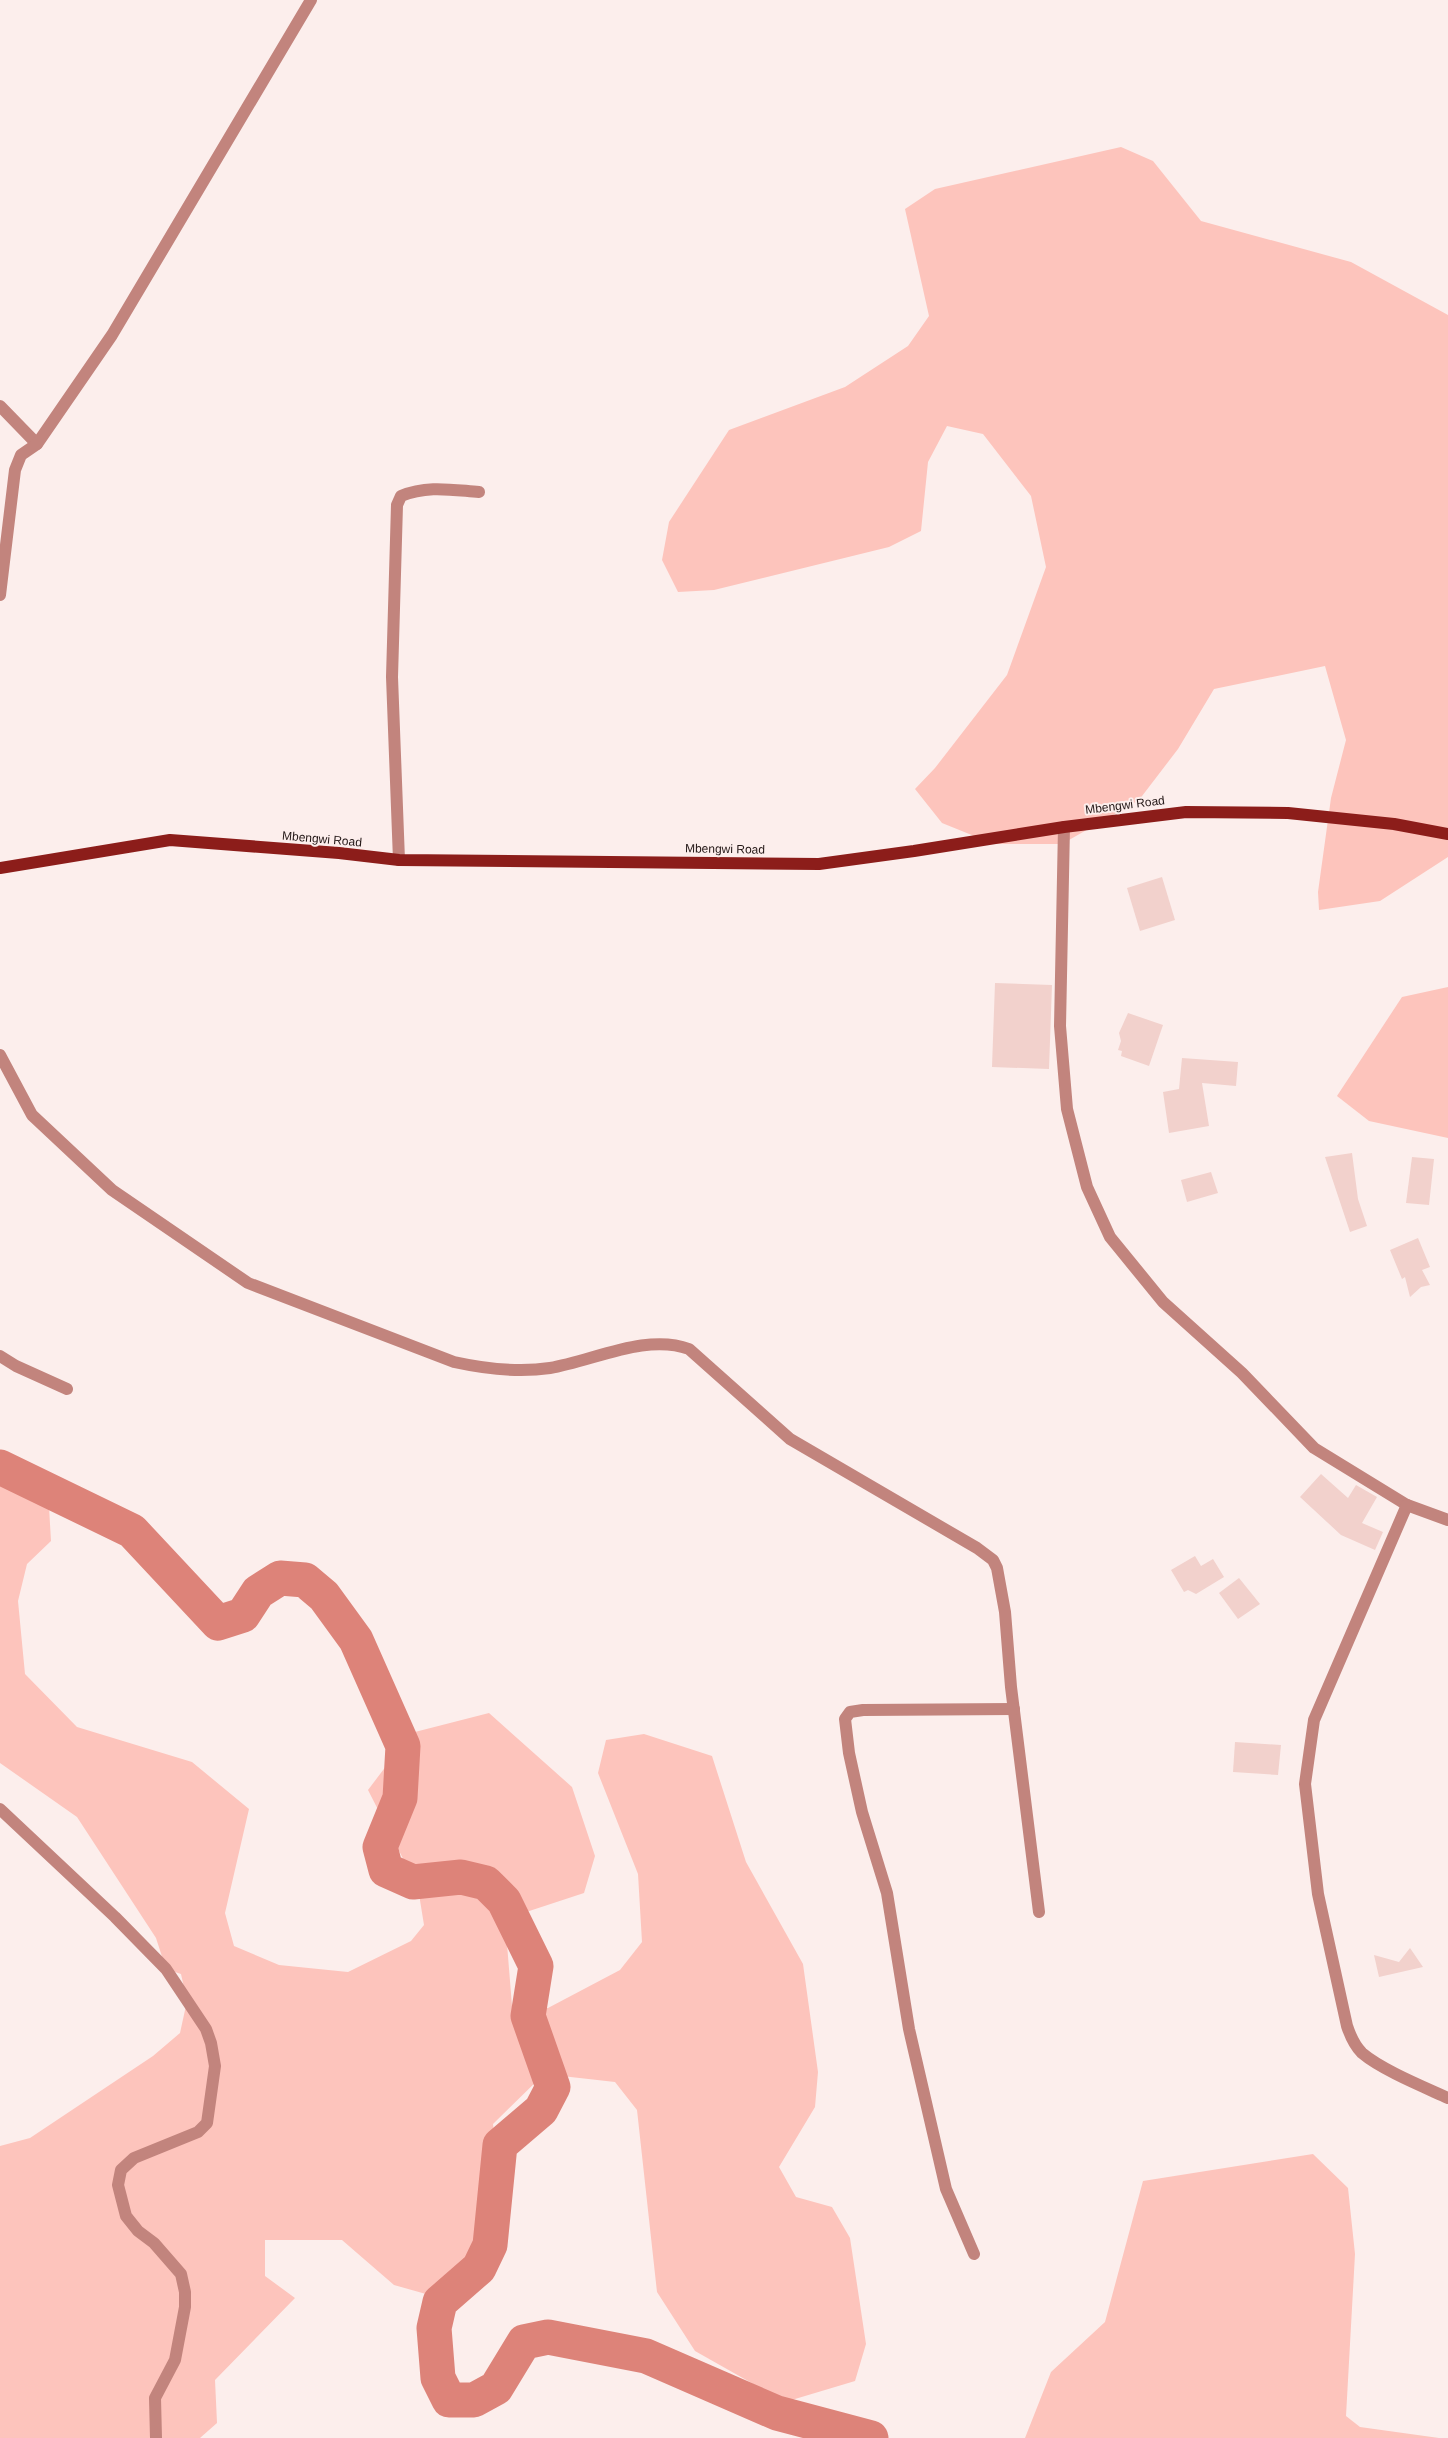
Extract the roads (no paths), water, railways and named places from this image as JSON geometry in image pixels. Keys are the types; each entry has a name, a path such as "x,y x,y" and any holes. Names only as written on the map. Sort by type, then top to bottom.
{"main road":[{"name":"Mbengwi Road","path":"0,868 170,840 339,853 399,860 820,864 1064,827 1186,812 1288,812 1394,824 1448,834"}],"street":[{"path":"0,595 15,470 21,455 38,444 112,335 311,0"},
{"path":"0,406 38,444"},
{"path":"399,860 392,677 397,505 401,496 430,488 479,492"},
{"path":"1064,827 1060,1026 1067,1109 1088,1187 1110,1237 1163,1302 1242,1373 1314,1448 1407,1504 1448,1520"},
{"path":"0,1055 32,1115 112,1190 248,1283 454,1362 486,1368 522,1371 551,1368 650,1344 676,1344 689,1349 790,1439 977,1548 993,1560 997,1568 1006,1612 1014,1710 1039,1912"},
{"path":"0,1356 16,1366 67,1389"},
{"path":"1407,1504 1314,1720 1305,1784 1318,1894 1347,2026 1352,2040 1362,2053 1401,2076 1448,2098"},
{"path":"974,2254 946,2190 909,2029 887,1893 862,1812 849,1753 845,1719 850,1712 863,1710 1014,1710"},
{"path":"0,1809 115,1917 166,1969 206,2029 211,2044 214,2066 207,2122 198,2132 134,2158 121,2170 118,2185 126,2216 138,2231 154,2243 181,2274 184,2292 185,2307 175,2360 155,2398 156,2438"}],"waterway":[{"path":"0,1467 132,1531 218,1623 243,1615 258,1592 280,1578 305,1580 324,1596 356,1640 403,1746 400,1798 380,1847 386,1870 413,1882 461,1877 486,1883 504,1901 536,1966 528,2016 553,2087 541,2110 500,2145 490,2245 479,2268 440,2302 434,2328 438,2378 449,2400 474,2400 496,2388 524,2342 548,2337 646,2356 777,2413 871,2438"}]}
